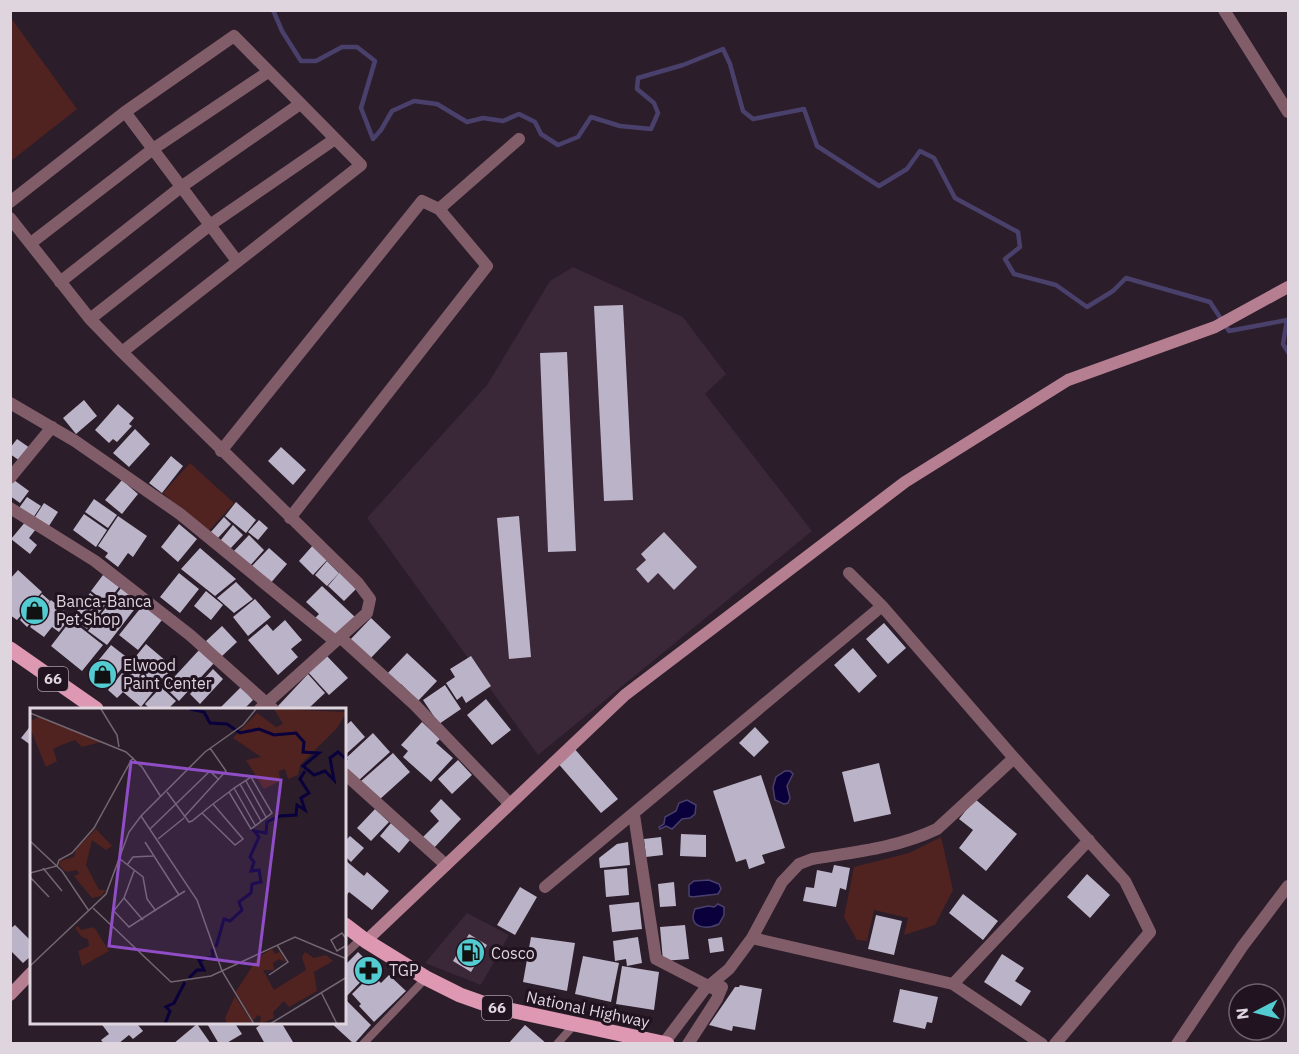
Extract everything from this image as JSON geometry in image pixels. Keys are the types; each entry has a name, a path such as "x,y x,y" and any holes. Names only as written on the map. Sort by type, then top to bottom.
{"main road":[{"name":"66","path":"10,649 95,708"},
{"name":"National Highway","path":"346,925 364,940 426,978 460,995 490,1006 665,1043"}],"street":[{"path":"1224,10 1288,112"},
{"path":"10,202 125,112 234,36 361,165 122,352"},
{"path":"32,243 153,149 268,72"},
{"path":"60,282 181,187 300,104"},
{"path":"125,112 237,261"},
{"path":"90,319 210,225 335,139"},
{"path":"439,209 519,139"},
{"path":"221,451 422,201 439,209 488,266 290,518"},
{"path":"10,218 90,319 221,451 358,583 370,599 368,613 266,707 190,635 95,561 10,508"},
{"path":"364,940 625,695 905,482 1068,380 1215,327 1288,287"},
{"path":"10,403 75,441 180,514 338,639 415,705 509,803"},
{"path":"10,478 52,427"},
{"path":"849,573 882,606 1125,881 1149,932 1055,1044"},
{"path":"545,887 882,606"},
{"path":"665,1043 715,989 752,938 782,882 799,864 812,859 892,846 922,837 937,829 1014,758"},
{"path":"346,775 446,865"},
{"path":"634,814 656,959 715,989"},
{"path":"953,984 1089,840"},
{"path":"1177,1044 1242,947 1288,886"},
{"path":"752,938 953,984 1042,1044"},
{"path":"10,995 30,974"},
{"path":"688,1044 715,989"}],"lane":[{"path":"346,953 364,940"},
{"path":"363,1044 426,978"},
{"path":"557,1044 574,1025"}],"shaded area":[{"path":"11,18 77,109 10,161"},
{"path":"573,267 683,317 726,374 705,394 812,531 538,755 367,518 487,385 550,281"},
{"path":"190,463 234,503 207,533 163,493"},
{"path":"785,771 793,774 787,786 790,798 788,803 784,804 775,800 773,787 776,777"},
{"path":"687,800 696,805 695,814 690,818 682,819 672,829 666,826 660,829 665,817 676,811 679,803"},
{"path":"941,837 953,890 935,925 904,935 908,918 874,910 867,941 857,940 844,917 854,867 909,853"},
{"path":"709,880 719,884 721,889 718,894 689,896 689,885 694,881"},
{"path":"718,904 724,907 724,915 719,924 704,927 696,924 693,915 695,909 714,907"},
{"path":"467,913 509,935 481,985 425,963"}],"building":[{"path":"623,305 633,500 604,501 594,306"},
{"path":"567,352 576,551 548,552 540,353"},
{"path":"84,400 97,416 76,434 63,418"},
{"path":"118,404 134,418 129,424 132,426 117,442 113,439 109,443 95,430"},
{"path":"135,429 150,444 129,467 113,453"},
{"path":"17,439 30,448 20,461 10,454 10,448"},
{"path":"281,447 306,470 293,485 268,461"},
{"path":"171,456 183,466 162,493 149,483"},
{"path":"14,480 29,491 20,503 10,496 10,484"},
{"path":"122,480 138,494 122,514 105,500"},
{"path":"27,497 41,506 33,518 19,508"},
{"path":"94,499 117,515 108,528 85,512"},
{"path":"236,502 256,520 246,533 225,516"},
{"path":"44,503 58,512 47,529 33,520"},
{"path":"84,514 107,530 96,547 73,530"},
{"path":"118,516 147,536 133,557 128,553 118,567 105,557 108,553 98,546"},
{"path":"519,516 531,657 509,659 497,518"},
{"path":"224,517 231,524 217,539 210,533"},
{"path":"259,520 268,528 258,540 248,532"},
{"path":"26,521 36,529 29,538 37,545 30,554 11,539"},
{"path":"179,524 197,539 178,562 161,547"},
{"path":"233,525 243,535 229,550 220,541"},
{"path":"664,532 697,567 674,590 658,573 648,583 636,569 646,560 641,554"},
{"path":"249,535 264,550 248,568 232,553"},
{"path":"314,544 329,558 313,575 299,561"},
{"path":"200,548 236,579 215,596 181,569"},
{"path":"269,548 287,564 269,585 250,568"},
{"path":"327,561 339,573 327,586 315,575"},
{"path":"18,570 42,592 17,620 10,615 10,579"},
{"path":"340,572 357,588 344,601 328,586"},
{"path":"179,573 199,589 180,613 160,597"},
{"path":"103,575 119,587 107,603 91,591"},
{"path":"236,582 253,599 234,613 217,598"},
{"path":"322,586 355,617 332,637 313,620 319,614 306,602"},
{"path":"121,588 140,602 107,645 88,631"},
{"path":"206,591 223,605 211,620 194,606"},
{"path":"90,593 105,605 87,629 72,618"},
{"name":"Banca-Banca Pet Shop","path":"42,594 50,601 27,627 20,620"},
{"path":"255,599 271,617 248,636 233,617"},
{"path":"51,600 71,616 59,632 52,627 44,637 30,627"},
{"path":"143,605 162,620 138,650 119,635"},
{"path":"371,618 391,637 368,661 348,642"},
{"path":"71,620 103,645 82,671 51,646"},
{"path":"285,620 302,640 291,649 298,657 278,675 248,640 267,624 273,631"},
{"path":"884,623 906,648 888,664 866,639"},
{"path":"222,626 237,642 221,657 206,641"},
{"path":"146,644 173,667 141,707 123,692 117,698 108,690"},
{"path":"111,645 129,659 107,687 89,672"},
{"path":"853,648 877,676 859,693 834,665"},
{"path":"200,649 215,662 179,701 165,687"},
{"path":"407,653 437,681 418,701 401,684 398,687 386,675"},
{"path":"325,654 348,678 329,695 307,671"},
{"path":"471,656 491,686 466,703 462,696 457,700 446,683 455,677 450,669"},
{"path":"213,669 223,679 200,704 190,694"},
{"path":"308,674 325,693 310,708 280,708 278,706"},
{"path":"445,685 461,709 439,724 423,700"},
{"path":"161,687 176,701 169,708 149,708 145,704"},
{"path":"241,687 253,700 245,708 220,708"},
{"path":"486,699 511,730 492,745 467,715"},
{"path":"351,721 365,737 346,754 346,725"},
{"path":"422,722 440,739 436,743 453,758 431,782 403,757 408,751 401,745"},
{"path":"30,727 30,745 21,738"},
{"path":"755,727 769,742 754,757 739,743"},
{"path":"373,733 390,752 358,781 346,768 346,758"},
{"path":"573,747 618,799 601,813 556,761"},
{"path":"393,753 410,772 379,800 361,781"},
{"path":"458,760 472,775 452,794 438,779"},
{"path":"879,763 891,814 854,822 842,772"},
{"path":"761,775 785,848 762,855 765,863 749,869 746,859 736,862 713,791"},
{"path":"441,799 461,819 433,849 422,838 439,821 430,811"},
{"path":"975,799 1017,834 986,871 959,848 973,830 959,819"},
{"path":"375,809 389,822 371,841 357,828"},
{"path":"391,823 410,840 399,853 380,836"},
{"path":"681,834 706,835 706,857 680,856"},
{"path":"350,836 364,848 351,862 346,857 346,840"},
{"path":"661,837 663,855 646,857 644,839"},
{"path":"628,842 630,865 600,868 599,858 617,844"},
{"path":"346,861 364,876 367,872 389,891 372,910 349,892 346,896"},
{"path":"834,865 850,868 846,890 840,888 836,907 803,901 806,887 814,888 817,870 832,873"},
{"path":"627,868 629,895 606,897 604,870"},
{"path":"1087,874 1110,895 1090,918 1067,897"},
{"path":"674,882 676,906 660,907 658,884"},
{"path":"520,887 537,897 515,935 497,925"},
{"path":"963,894 998,921 983,940 949,913"},
{"path":"639,902 642,929 612,932 609,905"},
{"path":"876,915 902,921 894,955 868,949"},
{"path":"15,925 30,940 30,957 23,963 10,950 10,929"},
{"path":"685,925 689,959 663,961 660,927"},
{"name":"Cosco","path":"469,934 487,945 471,972 453,961"},
{"path":"531,937 575,943 567,991 523,982"},
{"path":"638,937 642,963 627,966 626,959 615,961 613,941"},
{"path":"722,937 724,951 710,953 708,939"},
{"path":"358,952 374,968 346,997 346,964"},
{"path":"1002,954 1024,968 1015,981 1031,991 1021,1006 984,982"},
{"path":"583,956 619,963 611,1002 575,994"},
{"path":"622,966 659,972 654,1010 616,1004"},
{"path":"372,974 381,983 389,975 406,991 374,1022 359,1006 361,1004 352,994"},
{"path":"740,985 762,989 755,1030 733,1026 732,1031 709,1025 735,987"},
{"path":"900,989 938,997 932,1023 927,1022 925,1029 893,1022"},
{"path":"346,1000 371,1025 354,1044 332,1024 346,1024"},
{"path":"102,1024 139,1024 143,1031 133,1039 129,1035 118,1044 104,1044 101,1040 109,1034"},
{"path":"197,1024 211,1044 173,1044"},
{"path":"207,1024 235,1024 242,1034 225,1044 219,1044"},
{"path":"261,1024 282,1024 293,1042 265,1044 256,1028"},
{"path":"525,1025 547,1044 508,1044"}],"waterway":[{"path":"273,10 282,31 301,61 316,61 342,47 357,47 375,61 361,108 373,139 392,111 414,101 437,104 467,122 483,118 503,121 519,114 535,122 541,134 558,145 578,137 591,117 620,126 651,129 658,113 654,103 637,89 638,78 683,65 723,49 730,64 743,111 753,119 804,109 817,146 879,186 907,169 920,151 934,158 955,198 1018,232 1020,247 1005,259 1014,274 1056,285 1087,307 1113,291 1126,278 1210,302 1229,331 1287,320 1283,344 1288,352"}],"place":[{"name":"Banca-Banca Pet Shop","path":"35,610"},
{"name":"Elwood Paint Center","path":"102,674"},
{"name":"Cosco","path":"470,953"},
{"name":"TGP","path":"368,970"}]}
